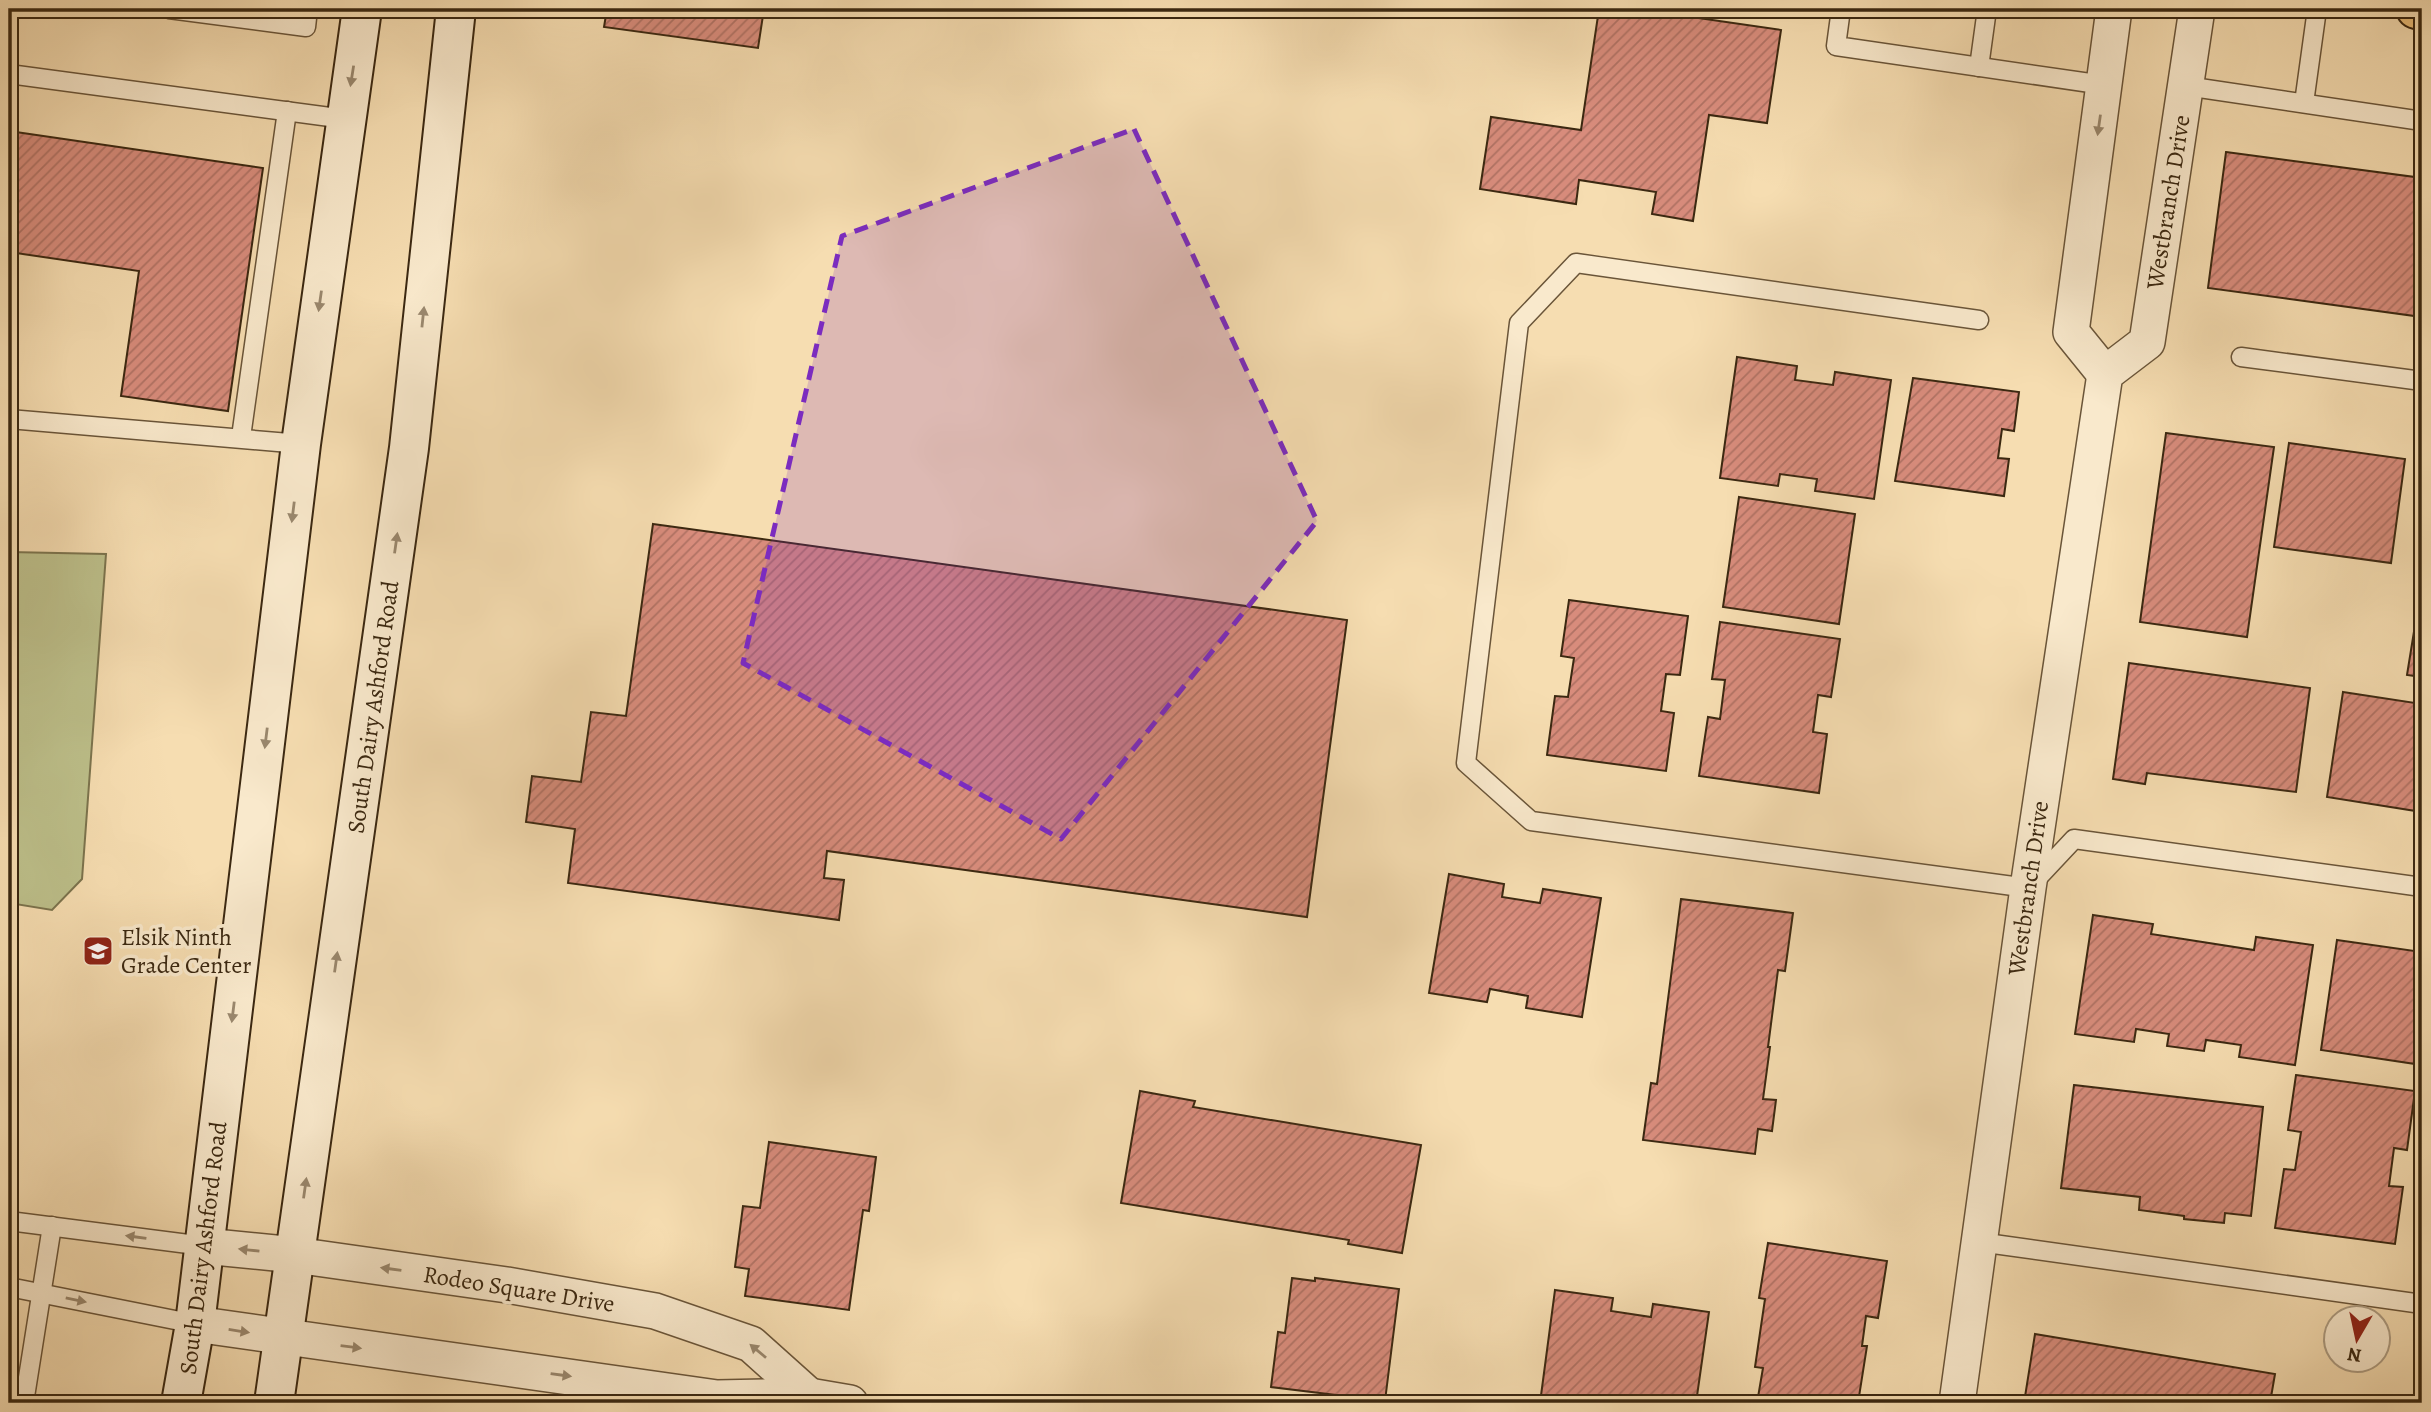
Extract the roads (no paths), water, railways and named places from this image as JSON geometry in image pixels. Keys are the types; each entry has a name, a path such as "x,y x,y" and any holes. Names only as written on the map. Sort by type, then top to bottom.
{"main road":[{"name":"South Dairy Ashford Road","path":"181,1403 195,1324 301,444 362,9"},
{"name":"South Dairy Ashford Road","path":"274,1403 409,448 456,9"},
{"path":"2416,9 2422,10"}],"street":[{"path":"2105,374 2071,332 2114,9"},
{"name":"Westbranch Drive","path":"1957,1403 2028,888 2105,374 2147,342 2197,9"},
{"name":"Rodeo Square Drive","path":"204,1246 295,1255 507,1285 655,1311 751,1344 808,1400"},
{"path":"195,1324 717,1398 850,1403"}],"lane":[{"path":"169,9 306,27 309,9"},
{"path":"1841,9 1836,46 2104,85"},
{"path":"1979,66 1987,9"},
{"path":"2304,103 2317,9"},
{"path":"9,74 345,119"},
{"path":"2186,86 2422,121"},
{"path":"241,437 287,111"},
{"path":"1979,320 1576,263 1519,323 1466,763 1531,821 2028,888 2074,839 2422,887"},
{"path":"2241,357 2422,382"},
{"path":"9,419 301,444"},
{"path":"9,1221 204,1246"},
{"path":"9,1400 24,1403 52,1226"},
{"path":"1979,1242 2422,1304"},
{"path":"9,1287 195,1324"}],"place":[{"name":"Elsik Ninth Grade Center","path":"98,951"}]}
